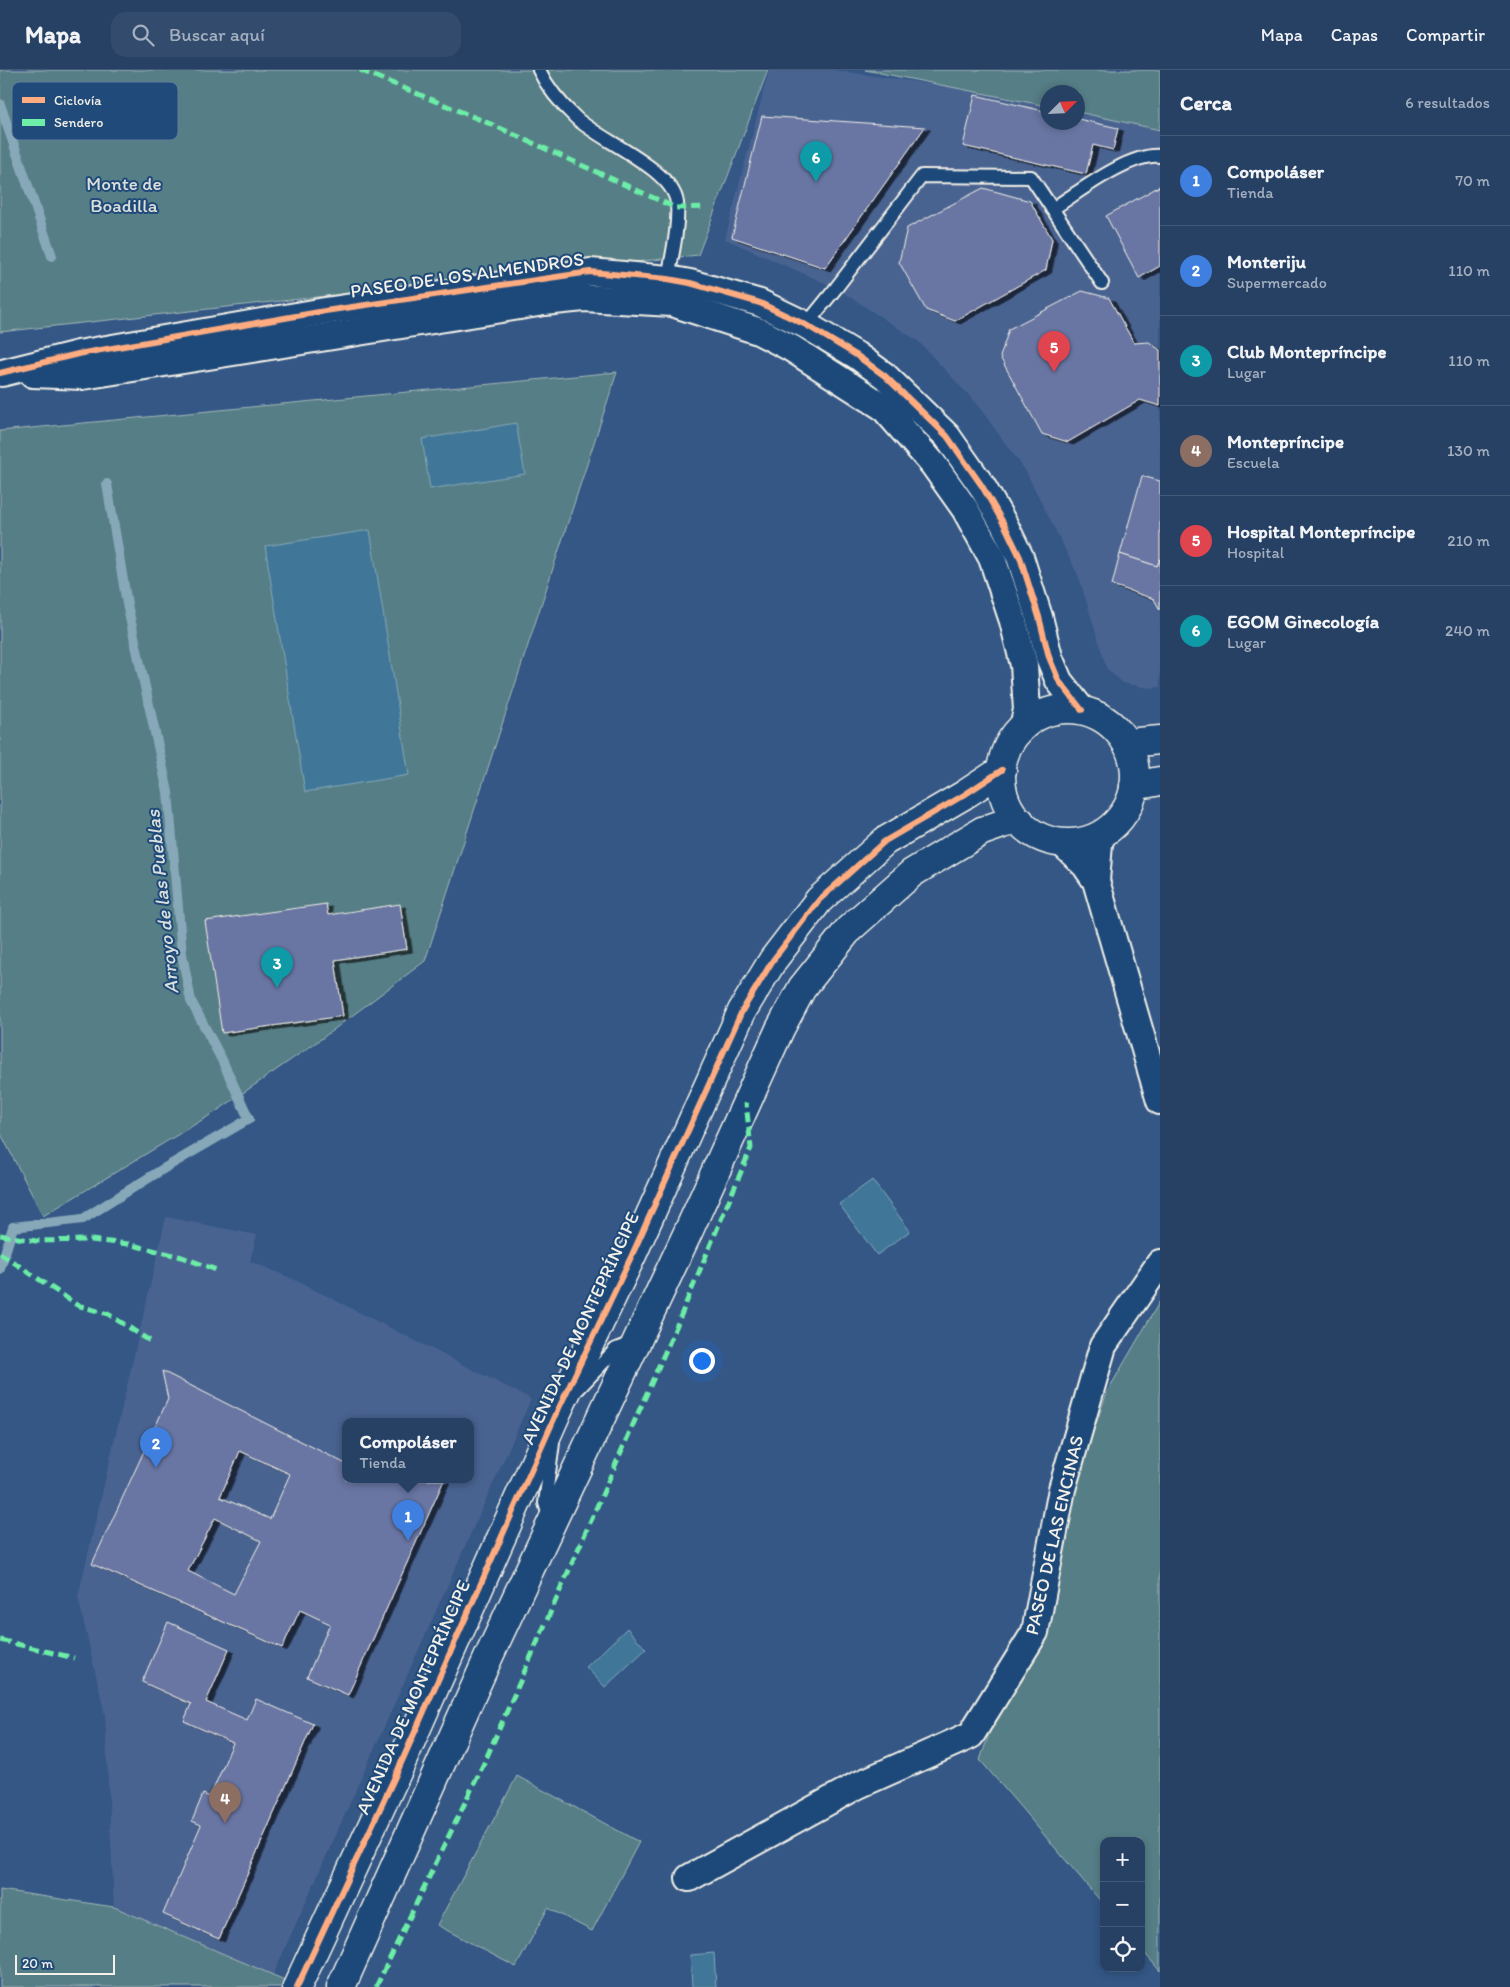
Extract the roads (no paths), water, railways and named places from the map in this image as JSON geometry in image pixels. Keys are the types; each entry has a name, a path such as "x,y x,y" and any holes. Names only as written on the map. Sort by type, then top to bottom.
{"street":[{"name":"PASEO DE LOS ALMENDROS","path":"1,373 78,354 296,316 590,272 668,279 690,283 760,303 806,324 856,355 885,376 947,436 982,486 1006,526 1020,557 1059,681 1082,710"},
{"name":"PASEO DE LOS ALMENDROS","path":"1,373 83,376 515,307 584,298 672,303 758,331 791,348 883,407 933,464 965,509 992,558 1013,621 1024,665 1027,693 1027,710 1023,727"},
{"path":"1070,708 1082,710 1108,722 1127,743 1135,771 1147,783 1130,800 1124,813 1114,825 1102,834 1083,841 1062,843 1032,832 1020,821 1005,798 1002,770 1005,754 1012,739 1033,719 1057,710 1070,708"},
{"path":"1127,743 1160,740"},
{"name":"AVENIDA DE MONTEPRÍNCIPE","path":"297,1987 398,1770 558,1410 632,1255 742,1011 773,960 819,900 885,842 1002,770"},
{"path":"341,1987 490,1656 638,1340 780,1029 802,988 849,929 912,873 982,831 1005,823 1020,821"},
{"path":"1102,834 1099,844 1096,881 1160,1102"},
{"path":"1062,843 1079,859 1096,881"},
{"name":"PASEO DE LAS ENCINAS","path":"689,1878 856,1786 971,1735 1035,1632 1062,1489 1103,1346 1160,1263"}],"lane":[{"path":"539,70 544,81 577,119 626,153 653,168 668,184 677,202 668,279"},
{"path":"1052,209 1117,167 1151,155 1160,156"},
{"path":"806,324 922,176 1031,177 1102,283"},
{"path":"551,1524 545,1503 558,1410 616,1349 638,1340"}],"waterway":[{"path":"0,104 12,139"},
{"path":"12,140 52,256"},
{"name":"Arroyo de las Pueblas","path":"0,1269 13,1227 83,1219 163,1169 249,1119 222,1060 191,1001 182,954 168,792 127,604 107,484"}],"place":[{"name":"EGOM Ginecología","path":"816,182"},
{"name":"Hospital Montepríncipe","path":"1054,372"},
{"name":"Club Montepríncipe","path":"277,988"},
{"name":"Monteriju","path":"156,1468"},
{"name":"Compoláser","path":"408,1541"},
{"name":"Montepríncipe","path":"225,1823"}],"park label":[{"name":"Monte de Boadilla","path":"124,194"}]}
